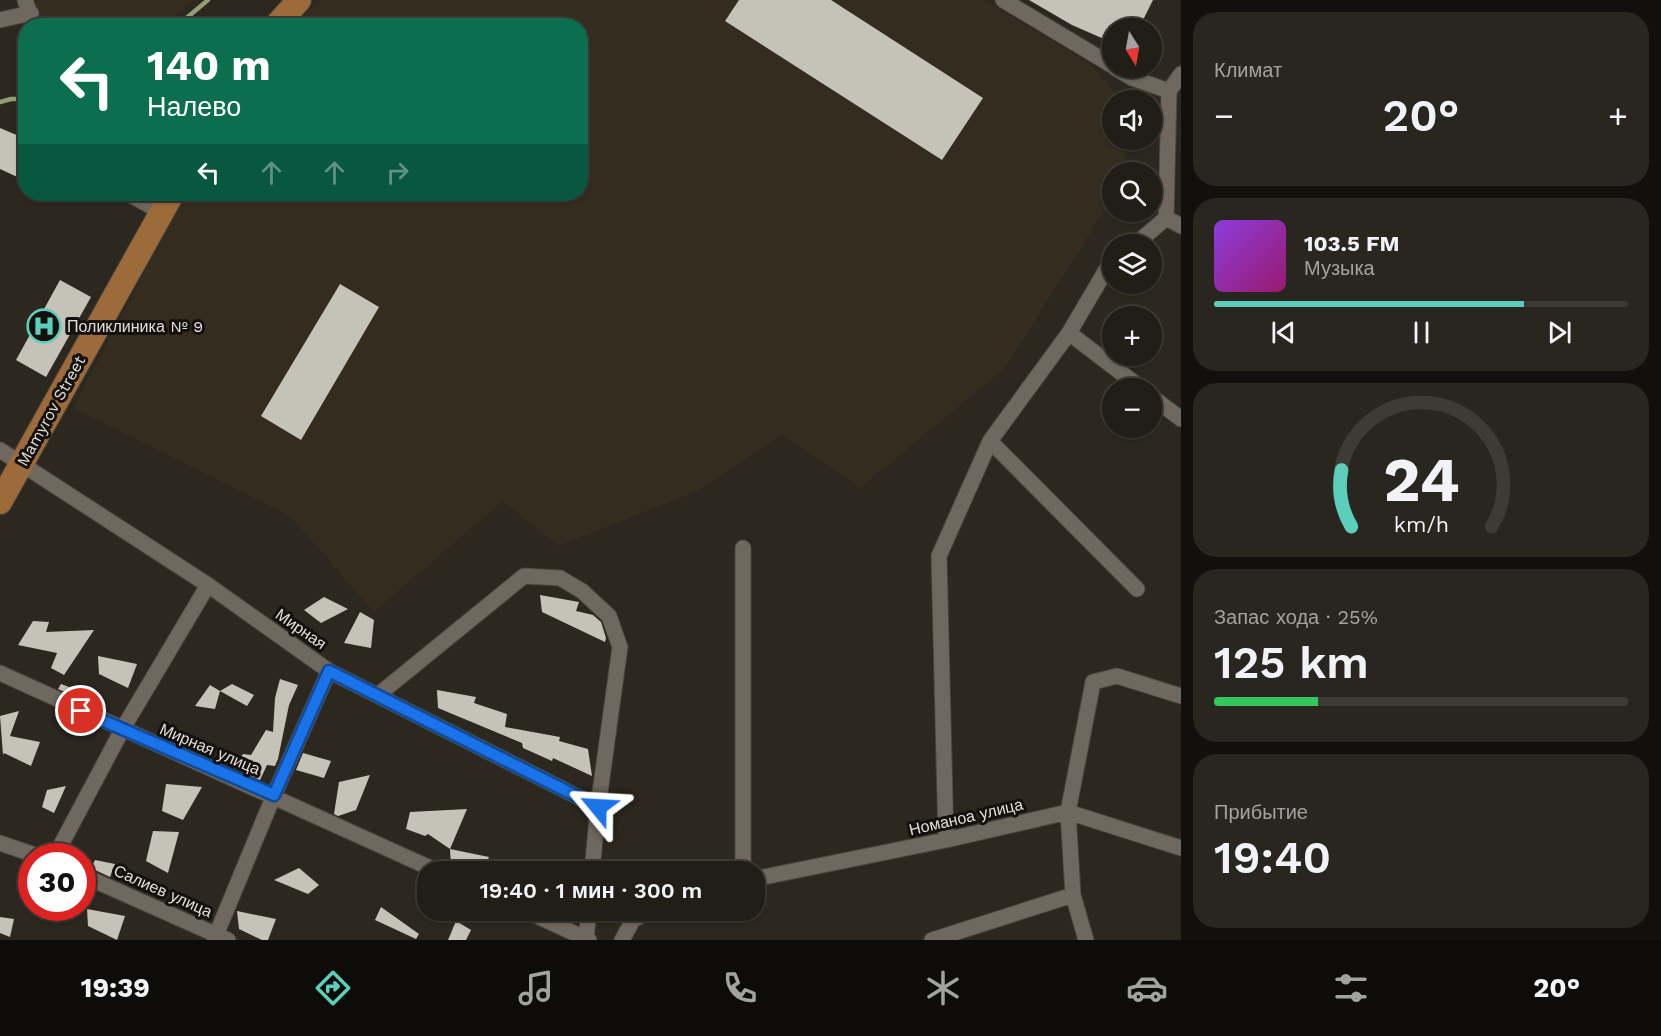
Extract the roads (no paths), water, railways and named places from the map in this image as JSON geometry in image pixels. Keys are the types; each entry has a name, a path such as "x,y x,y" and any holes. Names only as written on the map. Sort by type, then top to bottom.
{"main road":[{"path":"283,18 299,0"},
{"name":"Mamyrov Street","path":"0,502 167,203"}],"street":[{"path":"1003,0 1102,60"},
{"path":"0,20 30,13"},
{"path":"1148,234 1166,218 1169,92 1181,74"},
{"path":"1132,78 1169,92"},
{"path":"1166,218 1181,226"},
{"path":"946,840 939,556 990,441 1069,333 1102,277"},
{"path":"1069,333 1128,378"},
{"path":"1162,405 1181,419"},
{"path":"990,441 1137,589"},
{"name":"Мирная","path":"0,450 208,585 329,671 598,807"},
{"path":"743,548 743,861"},
{"path":"378,695 524,576 560,578 582,591 609,616 620,647 598,807 593,861"},
{"path":"63,843 122,730 208,585"},
{"path":"220,938 274,795 329,671"},
{"name":"Мирная улица","path":"0,674 122,730 274,795 417,862"},
{"path":"1086,940 1073,895 1068,812 1094,682 1117,676 1181,696"},
{"path":"1068,812 1181,848"},
{"name":"Номаноа улица","path":"765,877 946,840 1068,812"},
{"path":"0,843 18,849"},
{"name":"Салиев улица","path":"96,881 220,938"},
{"path":"932,940 1073,895"},
{"path":"547,921 588,940 589,921"},
{"path":"622,940 632,921"}],"waterway":[{"path":"187,18 208,0"},
{"path":"0,102 18,99"}],"place":[{"name":"Поликлиника № 9","path":"44,326"}]}
